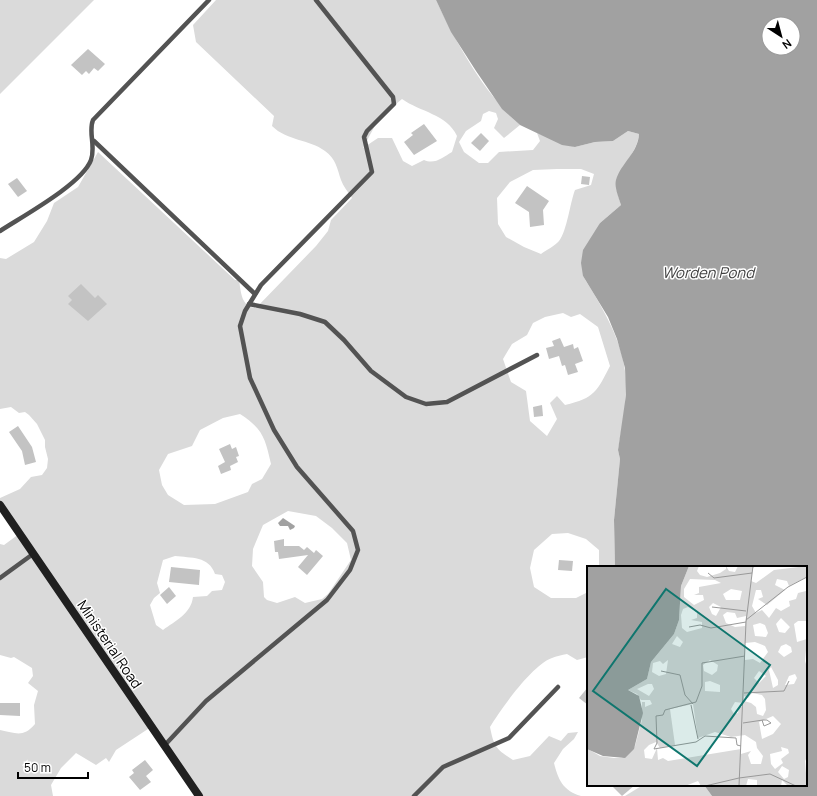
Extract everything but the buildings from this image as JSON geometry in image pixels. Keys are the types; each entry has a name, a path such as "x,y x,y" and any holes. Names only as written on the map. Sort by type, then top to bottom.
{"main road":[{"name":"Ministerial Road","path":"0,505 199,796"}],"lane":[{"path":"0,231 68,187 84,171 91,160 94,141 90,126 93,120 209,0"},
{"path":"164,746 206,701 326,600 350,570 358,550 353,531 297,467 274,430 250,378 240,326 249,304 261,285 372,172 364,137 366,131 394,104 393,96 316,0"},
{"path":"94,141 255,294"},
{"path":"249,304 300,314 324,322 344,340 371,371 406,397 426,404 447,402 537,355"},
{"path":"0,578 33,554"},
{"path":"414,796 442,767 509,738 558,687"}],"shaded area":[{"path":"0,0 94,0 0,94"},
{"path":"216,0 436,0 472,67 494,98 520,125 504,138 494,128 498,119 496,113 489,111 483,114 481,121 466,131 459,142 464,152 479,163 488,163 499,152 533,150 540,141 537,133 575,147 595,142 613,141 628,131 639,134 635,148 617,180 616,186 621,205 600,223 583,276 614,332 624,362 626,378 625,409 618,450 620,459 614,520 615,566 599,566 599,550 586,539 568,533 552,534 534,550 530,568 534,587 551,598 576,598 587,592 587,657 577,660 567,654 554,657 544,662 526,678 490,727 493,739 499,750 513,760 530,756 549,736 561,741 568,733 578,732 574,739 563,749 554,763 562,784 570,791 581,796 199,796 151,727 116,750 109,762 106,758 96,765 76,753 61,768 51,785 53,796 0,796 0,730 23,733 35,724 34,705 38,691 28,683 33,676 32,668 14,657 11,658 0,655 0,544 4,545 19,534 3,510 0,512 0,498 20,489 31,477 42,475 47,468 48,459 45,440 37,424 29,415 25,412 19,413 11,407 0,409 0,258 6,259 34,242 47,221 54,203 78,187 98,152 235,280 239,280 241,294 245,302 247,305 256,308 316,246 328,231 331,220 352,198 341,180 336,164 329,154 312,144 284,135 272,126 274,116 196,42 193,25","holes":["402,99 440,118 453,129 457,136 452,152 435,161 432,162 424,160 412,166 403,161 392,138 378,138 363,148 379,118","581,169 594,174 591,185 575,190 564,231 559,241 541,254 506,237 498,224 497,198 510,182 533,170","563,313 571,317 580,314 598,327 610,366 602,382 589,396 565,405 557,396 550,403 557,419 547,436 530,421 526,391 511,382 503,359 512,344 527,335 533,323 545,317","240,414 254,424 265,441 271,464 262,479 252,484 248,492 215,504 184,505 168,495 162,485 159,470 168,454 192,446 200,430 223,418","288,511 316,516 332,528 347,543 351,560 328,594 322,599 305,603 295,597 277,603 267,600 264,597 263,582 252,566 253,549 263,525","175,556 199,559 208,564 215,574 222,575 225,582 222,590 212,591 207,596 193,597 192,603 186,613 163,630 156,625 150,605 154,598 160,593 157,583 163,560"]},
{"path":"641,786 705,786 712,796 625,796"}],"water":[{"name":"Worden Pond","path":"436,0 817,0 817,796 712,796 705,786 807,786 807,566 615,566 614,520 620,459 618,450 626,395 625,368 617,339 608,317 583,276 581,263 583,250 600,223 621,205 616,189 616,180 618,174 636,147 639,134 628,131 613,141 595,142 575,147 562,145 520,125 502,109 451,32"},
{"path":"283,518 295,526 294,528 290,530 288,526 280,526 278,523"}]}
